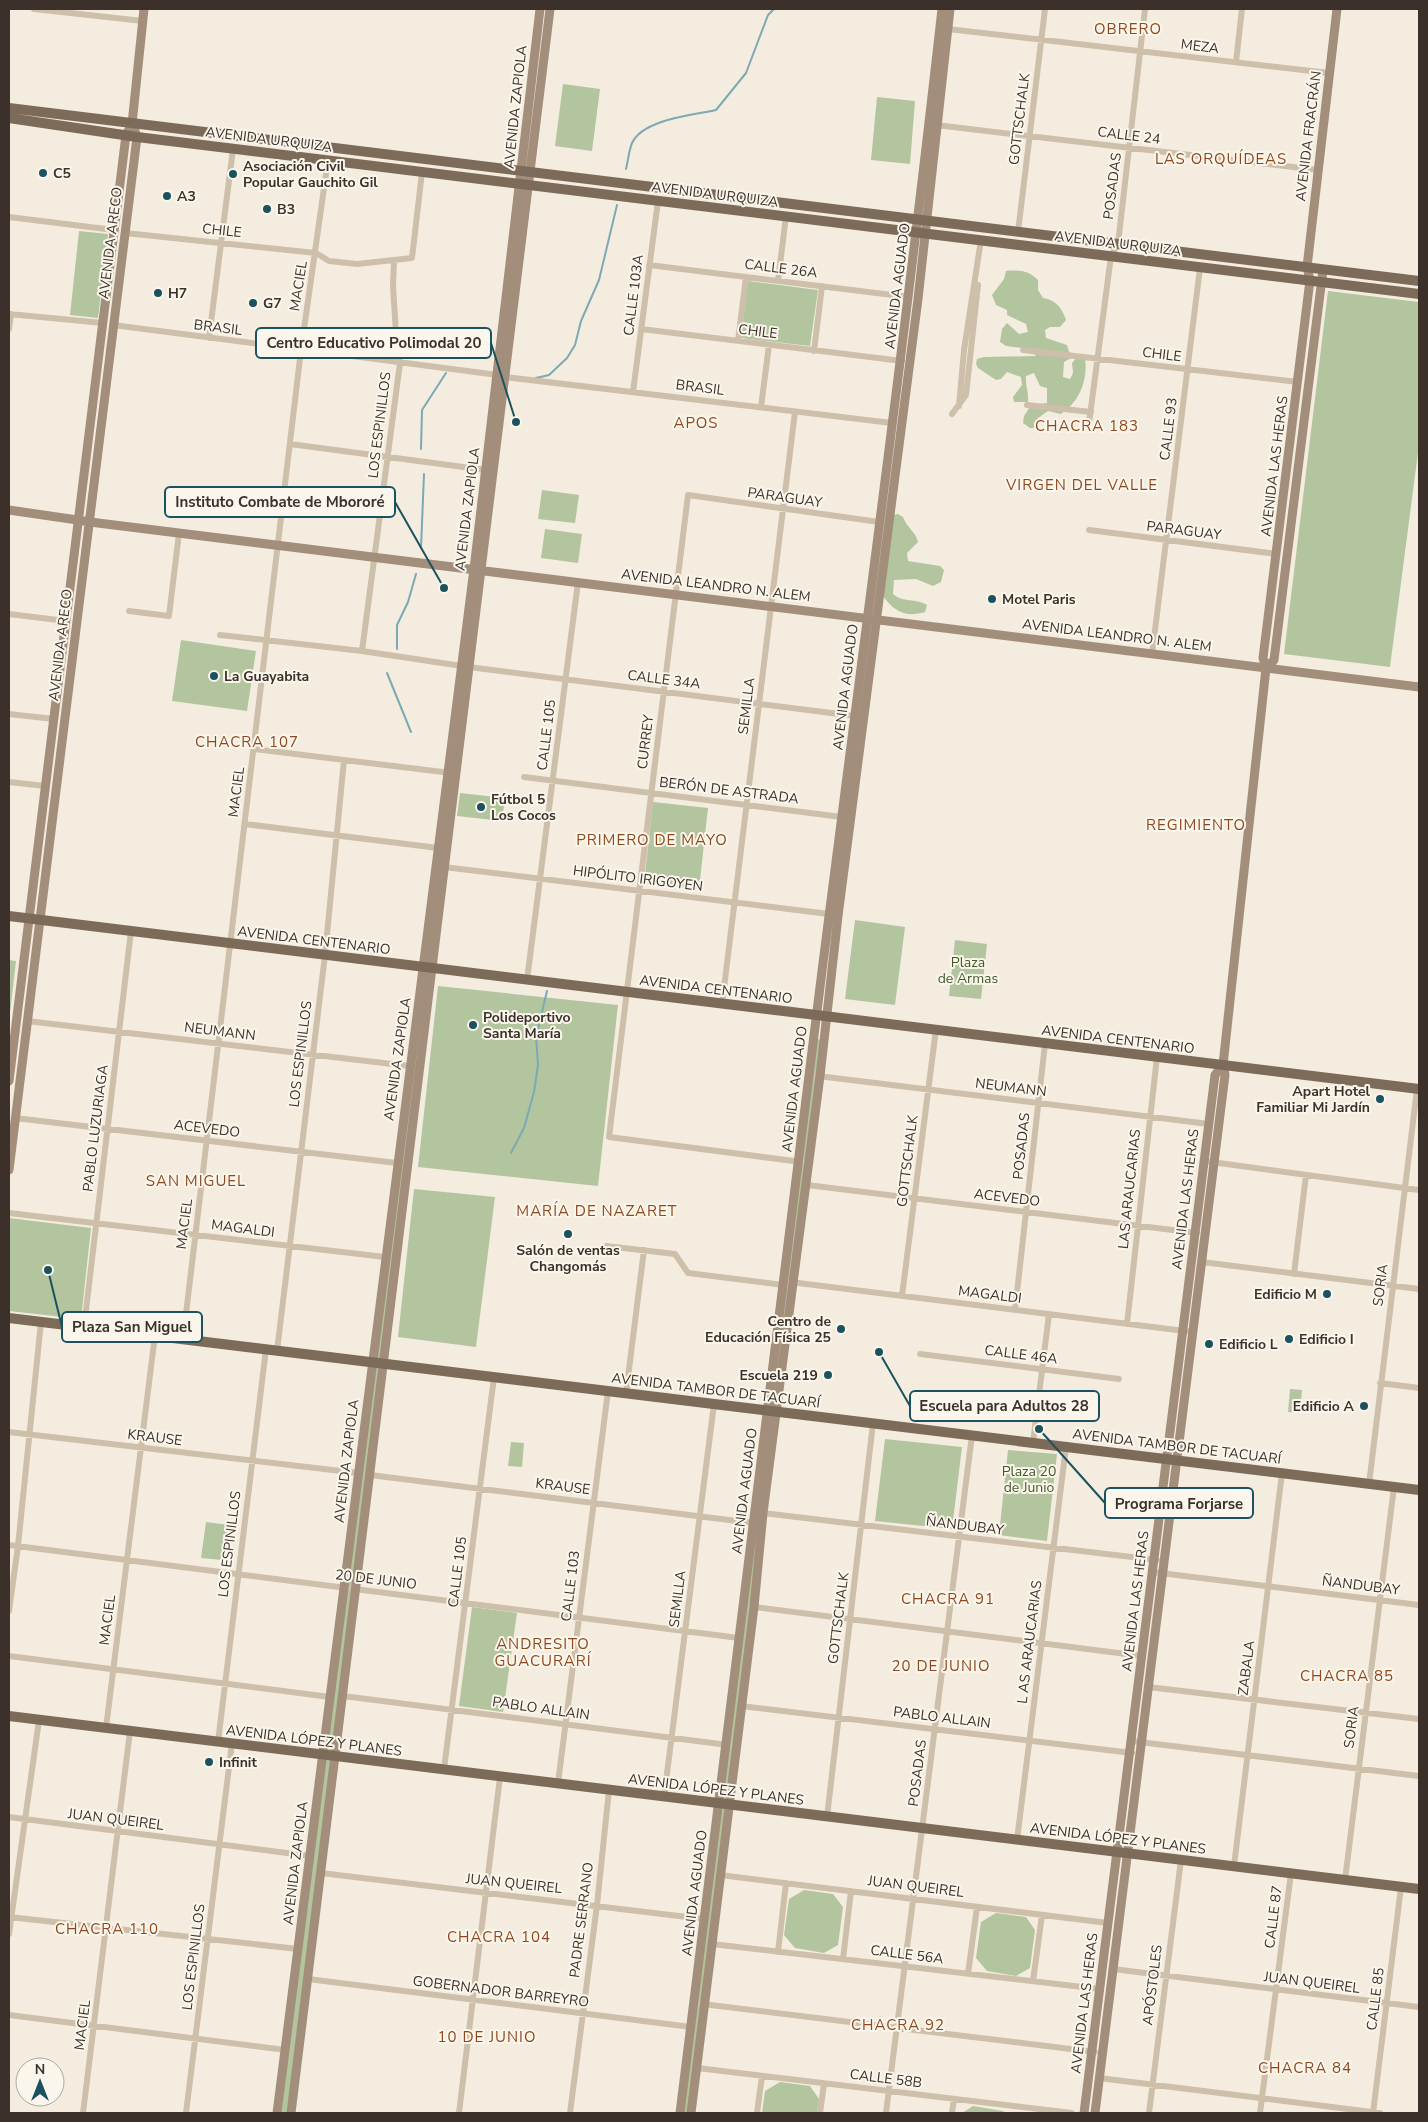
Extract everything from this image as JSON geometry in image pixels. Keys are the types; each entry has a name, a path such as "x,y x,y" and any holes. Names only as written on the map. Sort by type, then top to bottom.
{"main road":[{"name":"AVENIDA ARECO","path":"9,1081 34,920 89,522 125,233 132,124 144,9"},
{"name":"AVENIDA ZAPIOLA","path":"526,172 540,9"},
{"name":"AVENIDA ZAPIOLA","path":"277,2113 409,1066 438,848 466,667 524,184 550,9"},
{"name":"AVENIDA AGUADO","path":"680,2113 704,1919 736,1746 754,1607 783,1283 810,1075 821,1016 921,233 942,9"},
{"name":"AVENIDA AGUADO","path":"922,220 950,9"},
{"name":"AVENIDA FRACRÁN","path":"1307,267 1337,9"},
{"name":"AVENIDA URQUIZA","path":"9,108 1419,282"},
{"name":"AVENIDA URQUIZA","path":"9,118 233,149 1419,294"},
{"name":"AVENIDA ARECO","path":"9,1170 27,1021 45,786 114,230 131,136"},
{"name":"AVENIDA AGUADO","path":"691,2113 720,1875 726,1745 739,1638 754,1523 794,1283 820,1076 821,1016 829,914 855,716 872,618 879,522 902,361 909,297 921,233"},
{"name":"AVENIDA LAS HERAS","path":"1095,2113 1113,1969 1131,1741 1152,1572 1193,1332 1225,1075 1223,1065 1266,668 1263,658 1310,280 1307,267"},
{"name":"AVENIDA LAS HERAS","path":"1266,668 1274,660 1323,270"},
{"name":"AVENIDA ZAPIOLA","path":"478,569 486,470 501,376"},
{"name":"AVENIDA LEANDRO N. ALEM","path":"9,510 375,558 478,569 1419,687"},
{"name":"AVENIDA ZAPIOLA","path":"290,2113 434,968 451,773"},
{"name":"AVENIDA CENTENARIO","path":"9,916 1418,1089"},
{"name":"AVENIDA LAS HERAS","path":"1084,2113 1108,1923 1140,1753 1164,1561 1183,1330 1215,1075 1223,1065"},
{"name":"AVENIDA TAMBOR DE TACUARÍ","path":"9,1318 1419,1490"},
{"name":"AVENIDA LÓPEZ Y PLANES","path":"9,1716 1419,1889"}],"street":[{"path":"34,9 143,21"},
{"name":"GOTTSCHALK","path":"1018,232 1044,9"},
{"name":"POSADAS","path":"1089,423 1111,256 1118,244 1145,9"},
{"path":"1236,62 1242,9"},
{"name":"MEZA","path":"948,29 1330,73"},
{"name":"CALLE 24","path":"936,125 1318,170"},
{"path":"209,338 233,149"},
{"name":"MACIEL","path":"183,1339 301,350 328,160"},
{"name":"CHILE","path":"125,233 316,253 329,261 357,264 412,258 422,172"},
{"name":"CALLE 103A","path":"633,392 658,201"},
{"path":"778,281 786,216"},
{"path":"9,217 114,230"},
{"path":"952,414 959,406 967,331 981,240"},
{"name":"LOS ESPINILLOS","path":"362,651 400,363 393,286 394,261"},
{"name":"CALLE 26A","path":"649,265 909,297"},
{"name":"CALLE 93","path":"1152,654 1200,268"},
{"path":"738,341 746,277"},
{"path":"814,350 822,286"},
{"path":"9,329 10,314 103,323"},
{"name":"BRASIL","path":"113,325 501,376 892,424"},
{"name":"CHILE","path":"641,329 902,361"},
{"path":"761,407 769,345"},
{"name":"CHILE","path":"1024,350 1298,382"},
{"path":"1027,405 1091,412"},
{"name":"SEMILLA","path":"722,1004 796,412"},
{"path":"290,444 486,470"},
{"name":"PARAGUAY","path":"688,496 879,522"},
{"name":"CURREY","path":"627,992 688,496"},
{"name":"PARAGUAY","path":"1089,530 1277,554"},
{"path":"129,611 169,616 179,533"},
{"name":"CALLE 105","path":"527,980 578,582"},
{"path":"9,614 66,621"},
{"name":"CALLE 34A","path":"220,635 362,651 466,667 855,716"},
{"path":"9,714 54,719"},
{"path":"254,749 451,773"},
{"name":"LOS ESPINILLOS","path":"277,1350 313,1054 344,760"},
{"name":"BERÓN DE ASTRADA","path":"524,777 842,818"},
{"path":"9,782 45,786"},
{"path":"244,824 438,848"},
{"name":"HIPÓLITO IRIGOYEN","path":"444,867 829,914"},
{"name":"PABLO LUZURIAGA","path":"84,1327 131,931"},
{"path":"627,992 609,1137 809,1163"},
{"name":"NEUMANN","path":"27,1021 409,1066"},
{"name":"GOTTSCHALK","path":"902,1296 936,1029"},
{"name":"POSADAS","path":"1015,1310 1045,1044"},
{"name":"LAS ARAUCARIAS","path":"1127,1324 1157,1057"},
{"name":"NEUMANN","path":"810,1075 1209,1124"},
{"name":"SORIA","path":"1369,1484 1392,1286 1418,1089"},
{"name":"ACEVEDO","path":"15,1118 397,1163"},
{"path":"1204,1161 1419,1190"},
{"path":"1294,1274 1306,1175"},
{"name":"ACEVEDO","path":"806,1185 1205,1234"},
{"name":"MAGALDI","path":"9,1213 385,1257"},
{"name":"MAGALDI","path":"606,1246 675,1254 688,1273 794,1283 1193,1332"},
{"path":"626,1393 644,1250"},
{"path":"1202,1262 1419,1289"},
{"path":"1033,1443 1049,1314"},
{"path":"9,1611 18,1546 41,1322"},
{"name":"MACIEL","path":"106,1728 155,1336"},
{"name":"LOS ESPINILLOS","path":"218,1742 266,1349"},
{"name":"CALLE 46A","path":"920,1354 1119,1379"},
{"name":"CALLE 105","path":"444,1769 494,1377"},
{"path":"1380,1383 1419,1388"},
{"name":"CALLE 103","path":"558,1783 608,1391"},
{"name":"SEMILLA","path":"664,1797 714,1404"},
{"name":"GOTTSCHALK","path":"827,1816 873,1423"},
{"name":"KRAUSE","path":"9,1432 358,1473"},
{"name":"POSADAS","path":"886,2113 972,1435"},
{"name":"L AS ARAUCARIAS","path":"1017,1840 1066,1447"},
{"name":"ZABALA","path":"1234,1866 1282,1473"},
{"name":"KRAUSE","path":"370,1475 754,1523"},
{"name":"SORIA","path":"1345,1880 1394,1487"},
{"name":"ÑANDUBAY","path":"763,1513 1164,1561"},
{"name":"20 DE JUNIO","path":"9,1545 739,1638"},
{"name":"ÑANDUBAY","path":"1152,1572 1419,1605"},
{"path":"754,1607 1142,1656"},
{"path":"9,1656 330,1697"},
{"path":"1148,1687 1419,1719"},
{"name":"PABLO ALLAIN","path":"343,1696 736,1746"},
{"name":"PABLO ALLAIN","path":"741,1706 1140,1753"},
{"path":"9,1934 39,1720"},
{"name":"MACIEL","path":"84,2113 130,1731"},
{"path":"1131,1741 1419,1776"},
{"name":"LOS ESPINILLOS","path":"186,2113 232,1743"},
{"path":"459,2113 500,1777"},
{"name":"PADRE SERRANO","path":"570,2113 597,1905 609,1790"},
{"name":"JUAN QUEIREL","path":"9,1817 310,1856"},
{"name":"APÓSTOLES","path":"1149,2113 1180,1860"},
{"name":"JUAN QUEIREL","path":"321,1873 704,1919"},
{"name":"CALLE 87","path":"1260,2113 1291,1873"},
{"name":"JUAN QUEIREL","path":"720,1875 1108,1923"},
{"path":"778,1952 786,1883"},
{"name":"CALLE 85","path":"1375,2113 1401,1887"},
{"path":"843,1959 851,1891"},
{"path":"968,1974 977,1907"},
{"path":"1034,1981 1042,1915"},
{"path":"10,1917 298,1949"},
{"name":"CALLE 56A","path":"712,1944 1100,1989"},
{"name":"JUAN QUEIREL","path":"1113,1969 1419,2008"},
{"name":"GOBERNADOR BARREYRO","path":"308,1980 691,2027"},
{"path":"694,2003 1102,2053"},
{"path":"9,2015 286,2050"},
{"name":"CALLE 58B","path":"697,2068 954,2099 1019,2110 1072,2113"},
{"path":"757,2113 762,2076"},
{"path":"1099,2078 1375,2113"},
{"path":"820,2113 824,2084"},
{"path":"952,2113 954,2099"}],"green space":[{"path":"563,84 600,89 592,151 555,146"},
{"path":"877,97 915,101 910,164 871,160"},
{"path":"79,231 108,234 98,318 70,315"},
{"path":"1006,271 1023,271 1031,274 1038,280 1038,290 1043,298 1058,305 1063,312 1066,320 1060,327 1050,327 1045,330 1046,338 1067,345 1071,358 1064,362 1063,377 1070,379 1073,373 1072,363 1078,356 1085,358 1084,382 1078,396 1068,409 1061,414 1048,411 1038,418 1036,428 1030,428 1023,423 1024,416 1031,405 1047,403 1047,388 1040,386 1034,373 1026,376 1028,402 1014,402 1013,397 1022,385 1021,377 1007,372 1001,379 996,380 978,368 976,364 977,359 984,357 1036,356 1031,349 1006,346 1000,342 1002,329 1007,323 1019,334 1028,332 1026,324 1007,315 1007,310 996,305 992,295 1004,279"},
{"path":"748,281 818,290 810,346 741,338"},
{"path":"1328,291 1419,302 1419,445 1390,667 1284,654"},
{"path":"542,490 579,495 575,523 538,519"},
{"path":"898,514 903,517 918,542 907,553 908,561 940,566 944,570 941,582 933,586 916,579 894,580 893,594 901,599 927,605 925,612 918,614 900,612 882,595 889,516"},
{"path":"545,529 582,534 578,563 541,558"},
{"name":"La Guayabita","path":"181,640 256,651 247,711 172,701"},
{"name":"Fútbol 5 Los Cocos","path":"460,793 505,798 502,821 457,816"},
{"path":"653,802 708,808 699,889 644,883"},
{"path":"855,920 905,927 895,1005 845,999"},
{"name":"Plaza de Armas","path":"955,940 987,944 981,999 949,996"},
{"path":"9,960 16,961 9,1022"},
{"path":"424,981 428,981 287,2113 281,2113"},
{"path":"438,986 618,1005 598,1186 418,1167"},
{"path":"816,1039 822,1040 689,2113 681,2113"},
{"path":"414,1189 495,1197 476,1347 398,1337"},
{"path":"9,1218 91,1228 81,1319 9,1311"},
{"path":"1290,1389 1302,1390 1300,1413 1288,1412"},
{"path":"885,1439 962,1447 952,1529 875,1521"},
{"path":"511,1442 524,1443 522,1467 508,1466"},
{"name":"Plaza 20 de Junio","path":"1008,1450 1057,1454 1047,1541 999,1535"},
{"path":"206,1522 229,1525 225,1556 222,1560 201,1558"},
{"path":"472,1607 517,1613 503,1712 459,1706"},
{"path":"804,1890 833,1894 843,1907 838,1945 824,1953 795,1948 784,1935 789,1899"},
{"path":"996,1913 1026,1917 1035,1930 1030,1968 1016,1976 987,1971 976,1958 981,1922"},
{"path":"780,2082 810,2086 819,2099 817,2113 762,2113 765,2091"},
{"path":"973,2106 1003,2111 1005,2113 962,2113"}],"waterway":[{"path":"626,169 632,143 647,128 670,119 716,110 746,73 768,15 774,9"},
{"path":"536,378 549,375 567,358 575,345 581,321 599,280 617,205"},
{"path":"421,449 422,410 446,373"},
{"path":"421,548 424,474"},
{"path":"397,649 397,625 408,602 416,574"},
{"path":"387,673 411,732"},
{"path":"511,1153 524,1128 534,1092 538,1065 536,1037 547,991"}],"place":[{"name":"C5","path":"43,173"},
{"name":"Asociación Civil Popular Gauchito Gil","path":"233,174"},
{"name":"A3","path":"167,196"},
{"name":"B3","path":"267,209"},
{"name":"H7","path":"158,293"},
{"name":"G7","path":"253,303"},
{"name":"Centro Educativo Polimodal 20","path":"516,422"},
{"name":"Instituto Combate de Mbororé","path":"444,588"},
{"name":"Motel Paris","path":"992,599"},
{"name":"La Guayabita","path":"214,676"},
{"name":"Fútbol 5 Los Cocos","path":"481,807"},
{"name":"Polideportivo Santa María","path":"473,1025"},
{"name":"Apart Hotel Familiar Mi Jardín","path":"1380,1099"},
{"name":"Salón de ventas Changomás","path":"568,1234"},
{"name":"Plaza San Miguel","path":"48,1270"},
{"name":"Edificio M","path":"1327,1294"},
{"name":"Centro de Educación Física 25","path":"841,1329"},
{"name":"Edificio I","path":"1289,1339"},
{"name":"Edificio L","path":"1209,1344"},
{"name":"Escuela para Adultos 28","path":"879,1352"},
{"name":"Escuela 219","path":"828,1375"},
{"name":"Edificio A","path":"1364,1406"},
{"name":"Programa Forjarse","path":"1039,1429"},
{"name":"Infinit","path":"209,1762"}],"district":[{"name":"OBRERO","path":"1128,29"},
{"name":"LAS ORQUÍDEAS","path":"1221,159"},
{"name":"APOS","path":"696,423"},
{"name":"CHACRA 183","path":"1087,426"},
{"name":"VIRGEN DEL VALLE","path":"1082,485"},
{"name":"CHACRA 107","path":"247,742"},
{"name":"REGIMIENTO","path":"1196,825"},
{"name":"PRIMERO DE MAYO","path":"652,840"},
{"name":"SAN MIGUEL","path":"196,1181"},
{"name":"MARÍA DE NAZARET","path":"597,1211"},
{"name":"CHACRA 91","path":"948,1599"},
{"name":"ANDRESITO GUACURARÍ","path":"543,1652"},
{"name":"20 DE JUNIO","path":"941,1666"},
{"name":"CHACRA 85","path":"1347,1676"},
{"name":"CHACRA 110","path":"107,1929"},
{"name":"CHACRA 104","path":"499,1937"},
{"name":"CHACRA 92","path":"898,2025"},
{"name":"10 DE JUNIO","path":"487,2037"},
{"name":"CHACRA 84","path":"1305,2068"}]}
